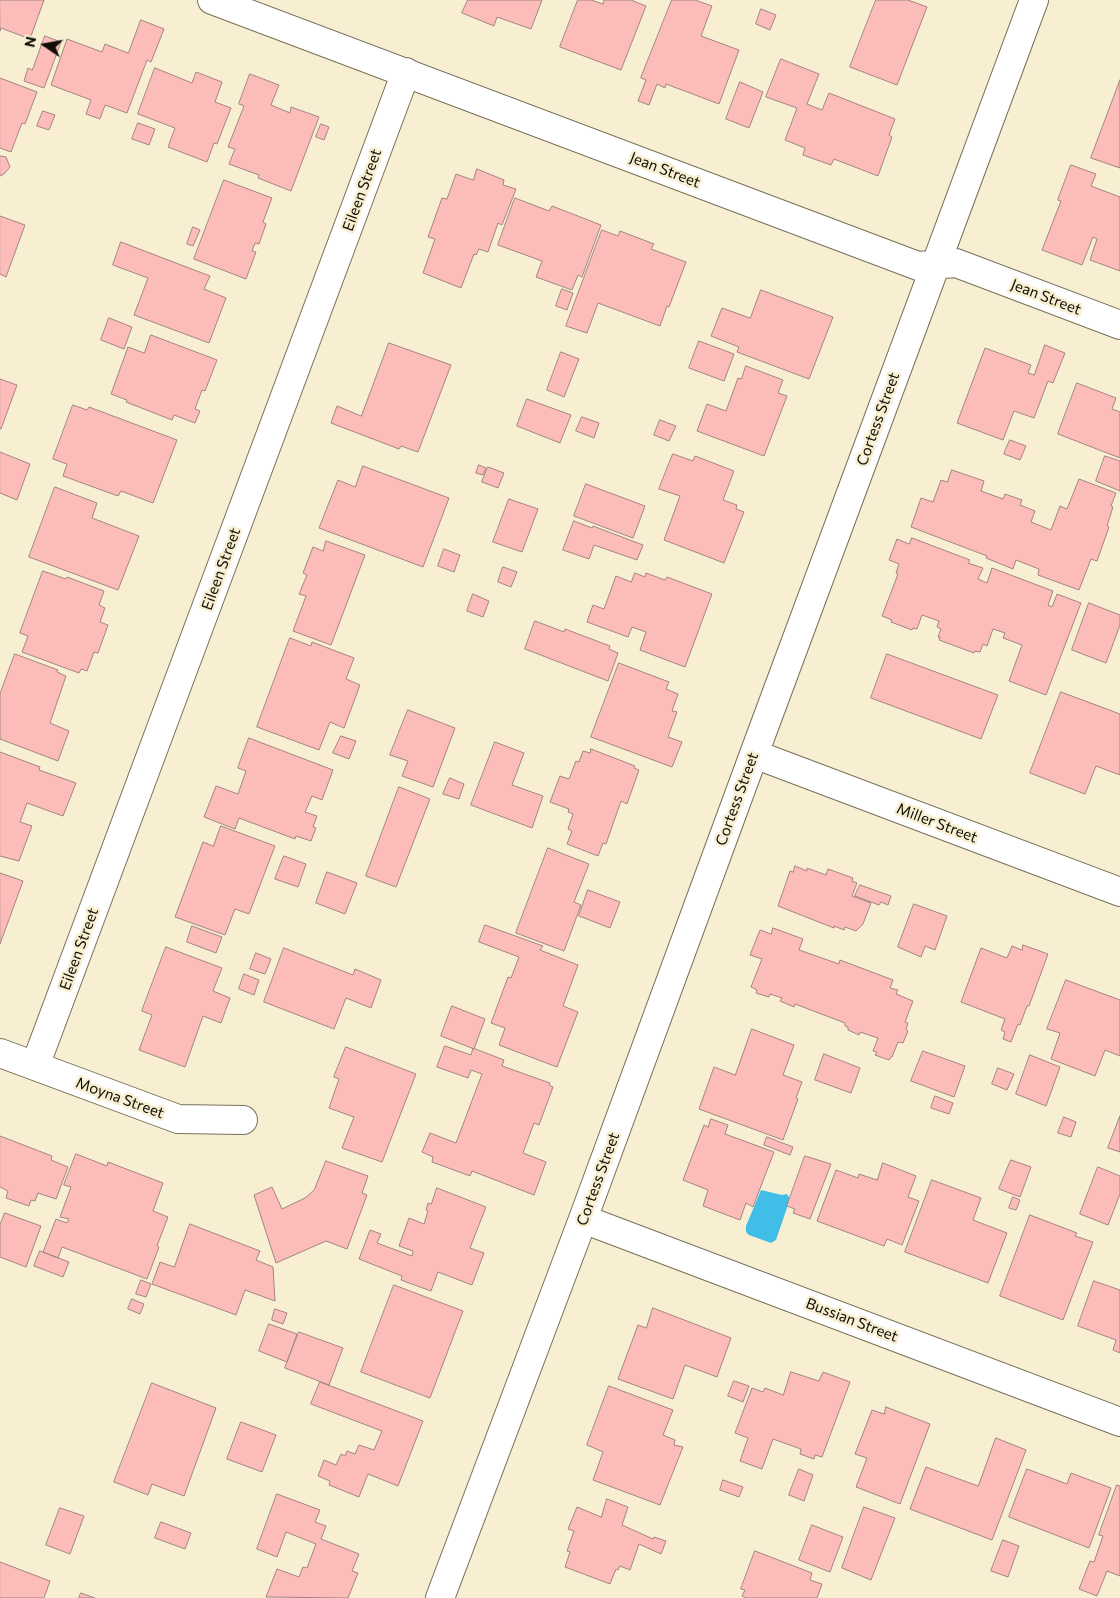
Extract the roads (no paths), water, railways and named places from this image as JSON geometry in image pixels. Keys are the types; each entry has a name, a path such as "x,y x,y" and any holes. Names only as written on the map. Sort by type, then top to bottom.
{"street":[{"name":"Jean Street","path":"212,0 918,266 956,264 1120,325"},
{"name":"Cortess Street","path":"440,1598 584,1219 754,754 1034,0"},
{"name":"Eileen Street","path":"35,1066 406,72"},
{"name":"Miller Street","path":"754,754 1120,892"},
{"name":"Moyna Street","path":"0,1053 178,1119 243,1120"},
{"name":"Bussian Street","path":"584,1219 1120,1422"}],"water":[{"path":"761,1190 782,1195 787,1194 790,1199 776,1240 771,1243 749,1235 746,1232 746,1226"}]}
